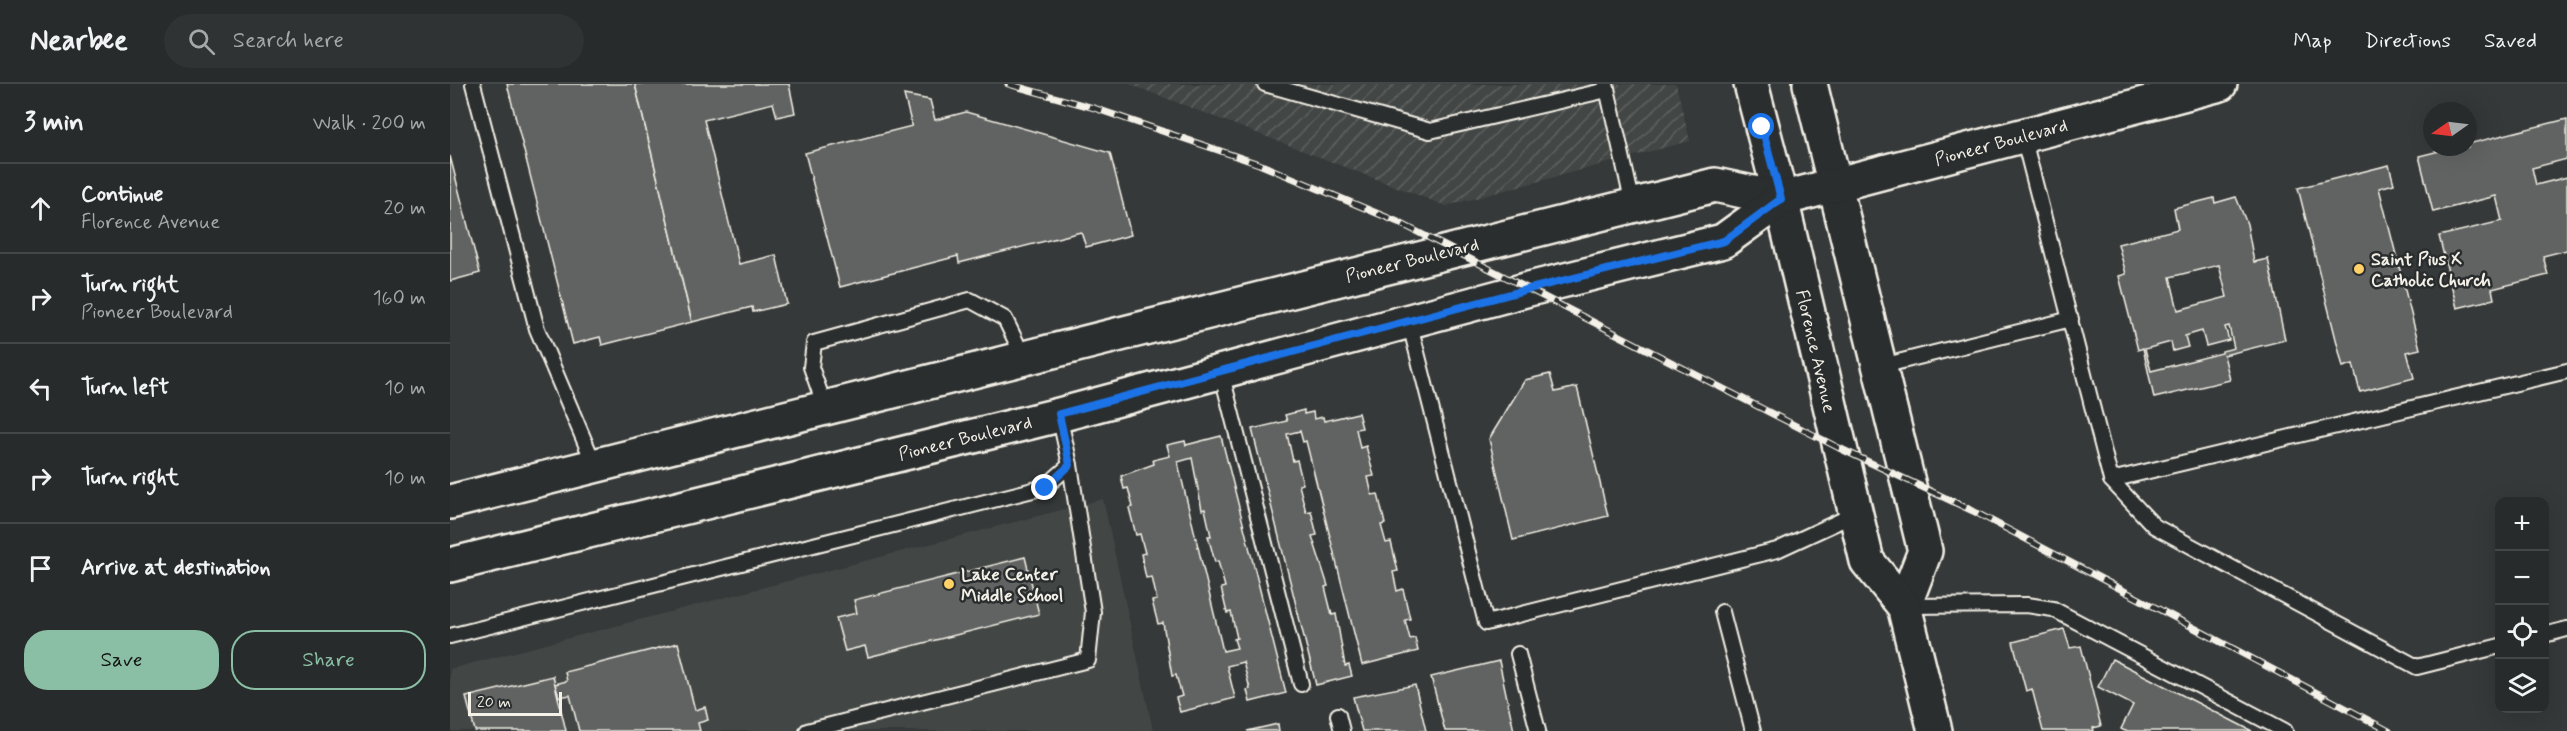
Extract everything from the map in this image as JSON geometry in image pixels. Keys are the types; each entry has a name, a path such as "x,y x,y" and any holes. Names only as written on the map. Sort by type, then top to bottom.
{"main road":[{"name":"Florence Avenue","path":"1751,84 1781,199 1867,561 1904,606 1935,731"},
{"path":"1809,84 1925,551 1904,606"},
{"name":"Pioneer Boulevard","path":"450,565 1059,414 1409,321 1724,241 1781,199 2220,84"},
{"name":"Pioneer Boulevard","path":"450,502 1715,185 1781,199"}],"lane":[{"path":"472,84 537,329 595,466"},
{"path":"1265,84 1430,131 1607,87 1633,205"},
{"path":"2023,136 2111,480 2154,526 2417,667 2495,647"},
{"path":"825,407 811,367 814,343 970,300 1005,319 1024,358"},
{"path":"1878,366 2071,320"},
{"path":"1409,321 1486,623 1777,550 1855,514"},
{"path":"2111,480 2567,371"},
{"path":"1221,372 1301,684"},
{"path":"807,731 1088,660 1093,612 1070,465 1059,414"},
{"path":"450,636 1045,488 1070,465"},
{"path":"1904,606 2026,605 2054,609 2285,731"},
{"path":"1722,612 1753,731"},
{"path":"2549,634 2567,629"},
{"path":"1518,654 1538,731"},
{"path":"1338,715 1342,731"}],"shaded area":[{"path":"1129,84 1676,84 1690,141 1446,206"},
{"name":"Lake Center Middle School","path":"1103,499 1153,730 450,731 450,669"}],"building":[{"path":"507,84 635,84 692,322 602,345 600,337 573,344"},
{"path":"635,84 789,84 795,113 777,117 773,103 704,120 739,264 776,255 787,304 753,312 752,307 692,322"},
{"path":"904,95 930,100 935,120 966,112 1110,153 1131,235 1086,247 1081,232 959,263 958,256 840,287 805,153 912,126"},
{"path":"2567,119 2567,159 2532,168 2536,185 2567,177 2567,250 2543,256 2548,275 2492,289 2494,299 2457,308 2439,236 2502,221 2496,196 2433,212 2419,156 2477,156 2477,142"},
{"path":"450,156 480,273 450,281"},
{"name":"Saint Pius X Catholic Church","path":"2389,165 2394,184 2379,188 2420,349 2407,352 2414,378 2360,392 2353,364 2343,367 2298,188"},
{"path":"2236,197 2247,224 2254,262 2268,259 2285,340 2224,355 2230,380 2154,398 2143,348 2138,350 2119,276 2126,274 2118,244 2178,229 2174,208 2214,198 2215,203","holes":["2219,265 2227,297 2178,310 2170,277","2229,326 2234,348 2151,371 2145,349 2171,342 2173,351 2188,347 2185,336 2202,331 2206,346 2229,340 2225,327"]},
{"path":"1550,374 1555,392 1577,387 1608,516 1513,540 1489,439 1525,380"},
{"path":"1304,410 1304,414 1313,412 1314,419 1323,417 1324,421 1358,413 1362,428 1356,429 1360,448 1366,446 1374,476 1368,477 1372,495 1378,494 1385,524 1381,525 1386,543 1391,542 1398,571 1393,572 1397,591 1403,589 1410,619 1405,620 1410,639 1415,638 1418,651 1362,665 1306,441 1303,442 1300,431 1287,434 1293,461 1297,460 1303,484 1299,485 1306,512 1311,511 1317,535 1312,536 1328,586 1325,587 1332,615 1336,614 1345,666 1349,665 1352,676 1316,685 1252,429 1287,421 1285,415"},
{"path":"1221,436 1286,693 1250,702 1247,690 1250,689 1243,662 1227,666 1235,698 1180,712 1176,698 1182,696 1176,675 1172,676 1163,623 1158,624 1152,601 1157,600 1152,577 1146,578 1141,554 1145,553 1140,534 1136,535 1129,508 1133,507 1128,488 1124,489 1121,476 1154,464 1153,460 1170,456 1167,445 1185,441 1186,445","holes":["1192,458 1202,510 1205,509 1211,536 1208,536 1225,587 1221,588 1227,613 1231,612 1237,638 1234,639 1237,648 1223,651 1178,462"]},
{"path":"1025,557 1039,614 868,657 865,646 845,651 836,618 857,613 854,600"},
{"path":"2064,629 2070,648 2081,646 2101,726 2093,728 2094,731 2043,731 2032,689 2026,691 2013,642"},
{"path":"678,643 695,710 705,707 708,720 698,723 700,731 579,731 570,695 559,697 555,684 567,681 565,672"},
{"path":"2112,659 2252,731 2125,731 2121,729 2133,705 2098,687"},
{"path":"1499,661 1514,731 1445,731 1431,677"},
{"path":"553,676 566,731 475,731 466,697"},
{"path":"1415,685 1426,731 1362,731 1353,697"},
{"path":"1278,724 1279,731 1247,731"}],"railway":[{"path":"1008,84 1094,108 1259,164 1398,222 1839,448 1973,511 2389,731"}],"place":[{"name":"Saint Pius X Catholic Church","path":"2359,269"},
{"name":"Lake Center Middle School","path":"949,584"}],"route":[{"path":"1045,488 1070,465 1059,414 1529,289 1724,241 1781,199 1762,127"}]}
